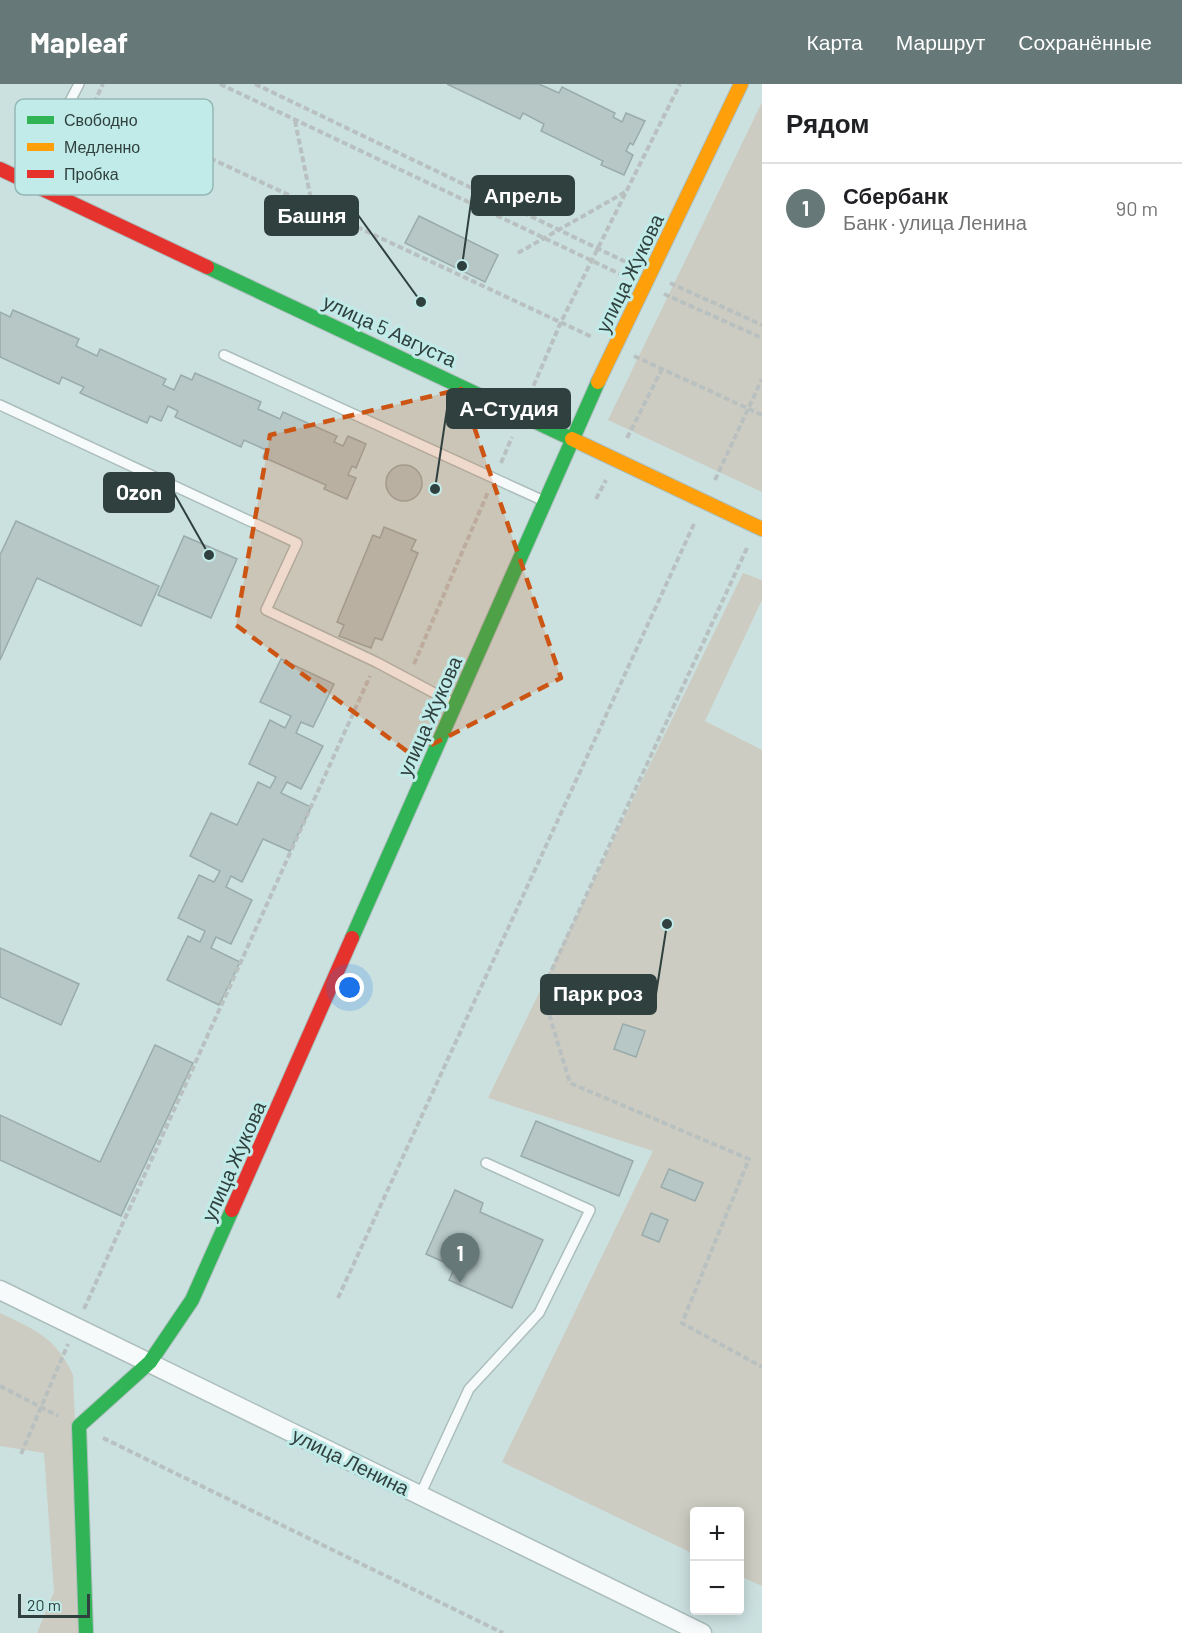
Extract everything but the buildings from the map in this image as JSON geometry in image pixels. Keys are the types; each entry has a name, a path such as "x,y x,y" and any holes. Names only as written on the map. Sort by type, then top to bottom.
{"street":[{"name":"улица Жукова","path":"79,1426 150,1362 192,1300 614,347 741,84"},
{"name":"улица 5 Августа","path":"0,169 15,176"},
{"name":"улица 5 Августа","path":"56,195 760,528"},
{"name":"улица Ленина","path":"0,1290 702,1633"},
{"path":"79,1426 86,1633"}],"lane":[{"path":"71,99 80,84"},
{"path":"224,355 546,501"},
{"path":"0,405 297,543 266,610 376,662 455,705"},
{"path":"420,1495 469,1389 539,1313 590,1210 486,1163"}],"path":[{"path":"96,99 103,84"},
{"path":"220,84 593,260 762,325"},
{"path":"255,84 598,249 648,280 762,338"},
{"path":"407,679 561,322 680,84"},
{"path":"74,94 85,99"},
{"path":"294,120 312,205"},
{"path":"213,159 762,415"},
{"path":"518,254 562,231 627,191"},
{"path":"596,499 662,369"},
{"path":"338,1298 762,379"},
{"path":"760,528 542,991 570,1083 749,1159 682,1323 762,1367"},
{"path":"21,1454 39,1408 202,1053 376,662"},
{"path":"0,1386 39,1408 503,1633"}],"highlighted area":[{"path":"461,389 561,678 412,755 236,625 270,435"}],"shaded area":[{"path":"762,102 762,492 608,420"},
{"path":"743,573 762,580 762,600 705,721 762,750 762,1586 744,1578 744,1507 690,1507 690,1552 502,1462 653,1151 488,1098"},
{"path":"0,1313 34,1330 52,1343 73,1375 84,1633 37,1633 54,1592 44,1453 0,1446"}],"traffic: fast":[{"path":"207,267 572,439"},
{"path":"352,938 598,382"},
{"path":"86,1633 79,1426 150,1362 192,1300 232,1210"}],"traffic: slow":[{"path":"598,382 741,84"},
{"path":"572,439 762,529"}],"traffic: jam":[{"path":"0,169 15,176"},
{"path":"55,195 207,267"},
{"path":"232,1210 352,938"}],"place":[{"name":"Апрель","path":"462,266"},
{"name":"Башня","path":"421,302"},
{"name":"А-Студия","path":"435,489"},
{"name":"Ozon","path":"209,555"},
{"name":"Парк роз","path":"667,924"},
{"name":"Сбербанк","path":"460,1283"}]}
